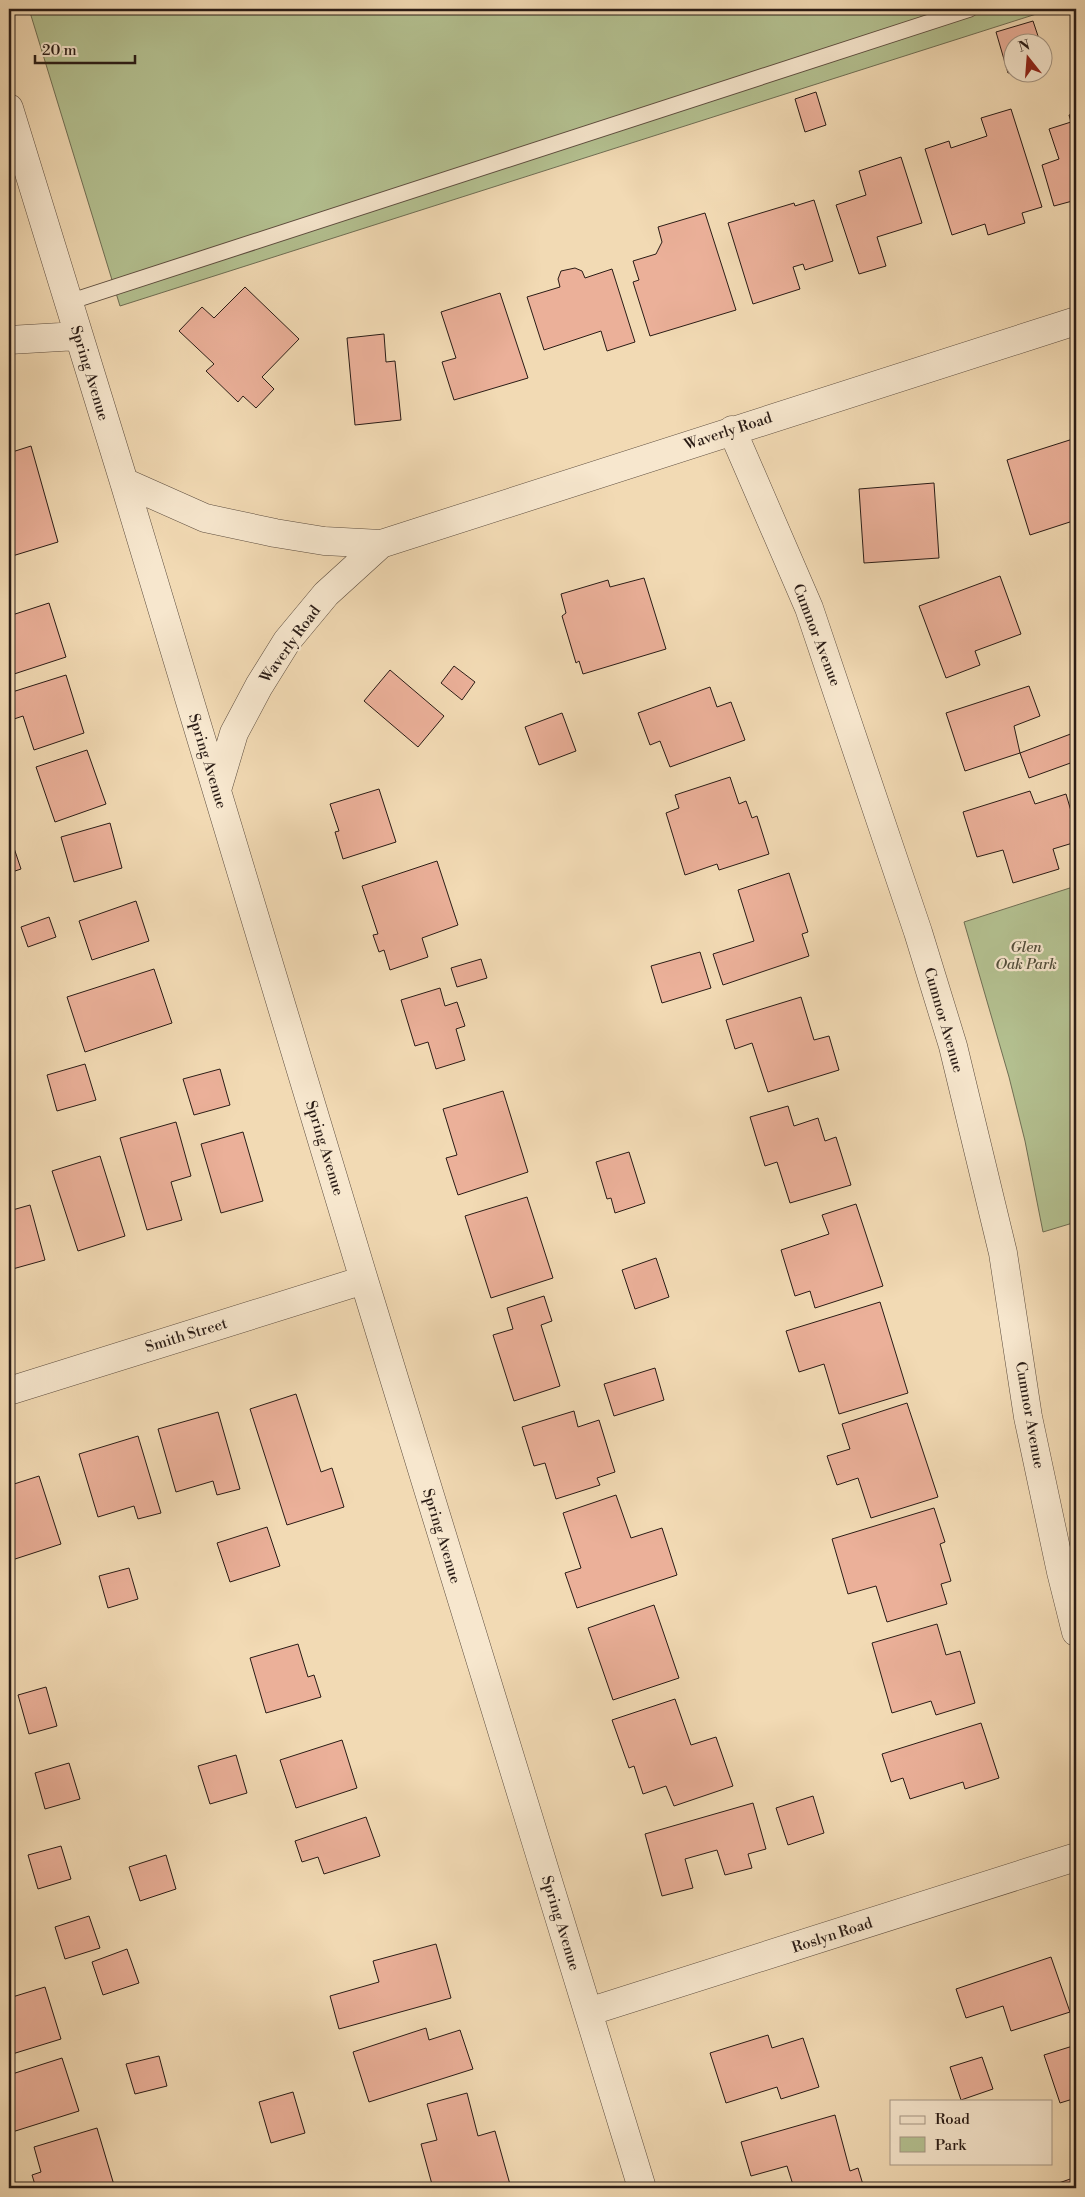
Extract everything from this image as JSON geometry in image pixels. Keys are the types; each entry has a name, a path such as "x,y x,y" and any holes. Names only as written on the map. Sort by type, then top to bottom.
{"street":[{"name":"Spring Avenue","path":"9,108 124,482 364,1280 642,2188"},
{"name":"Waverly Road","path":"124,482 205,518 324,541 380,544 1076,321"},
{"path":"9,340 78,336"},
{"name":"Cumnor Avenue","path":"732,430 810,608 918,932 953,1046 1003,1253 1028,1417 1061,1572 1076,1632"},
{"name":"Waverly Road","path":"217,790 234,732 259,686 288,641 326,594 380,544"},
{"name":"Smith Street","path":"9,1390 364,1280"},
{"name":"Roslyn Road","path":"588,2012 1076,1858"}],"lane":[{"path":"69,302 970,9"}],"green space":[{"path":"29,9 1052,9 120,306"},
{"name":"Glen Oak Park","path":"1076,886 1076,1222 1043,1232 1025,1141 1009,1077 964,922"}],"building":[{"path":"1033,21 1037,32 1002,32 1002,52 996,32"},
{"path":"816,92 826,125 805,132 795,99"},
{"path":"1011,109 1042,207 1022,213 1025,223 988,235 985,224 952,235 925,149 949,141 951,148 987,136 981,118"},
{"path":"1076,113 1076,200 1054,206 1042,165 1059,159 1049,129 1071,122 1069,115"},
{"path":"901,157 922,223 877,237 886,266 859,274 836,205 866,195 859,171"},
{"path":"814,200 833,261 805,270 803,264 793,267 800,289 753,304 728,223 794,203 795,206"},
{"path":"705,213 736,310 650,336 633,282 639,280 633,261 656,254 662,242 658,227"},
{"path":"575,268 582,271 585,278 612,269 635,342 607,351 601,331 544,350 527,297 560,287 558,279 561,271"},
{"path":"245,287 299,339 262,377 274,389 256,408 243,396 238,402 206,371 214,364 179,331 202,307 214,318"},
{"path":"500,293 528,378 454,400 442,362 456,358 441,312"},
{"path":"384,334 386,362 395,361 401,420 355,425 347,338"},
{"path":"1076,438 1076,520 1030,535 1007,460"},
{"path":"31,446 58,542 9,557 9,453"},
{"path":"934,483 939,558 864,563 859,489"},
{"path":"1000,576 1021,634 975,651 980,665 946,678 919,606"},
{"path":"644,578 666,649 583,674 579,661 576,663 562,616 566,613 561,594 608,580 610,587"},
{"path":"49,603 66,657 11,675 9,667 9,616"},
{"path":"454,666 475,682 462,700 441,683"},
{"path":"390,670 444,716 418,747 364,701"},
{"path":"66,675 84,733 34,750 23,716 14,719 9,702 9,693"},
{"path":"1029,686 1040,716 1014,726 1020,753 965,771 946,713"},
{"path":"710,687 717,707 731,702 745,740 670,767 660,741 650,745 638,713"},
{"path":"562,713 576,751 539,765 525,727"},
{"path":"1076,732 1076,761 1029,778 1020,753"},
{"path":"87,750 106,804 55,822 36,767"},
{"path":"730,777 739,804 746,801 752,818 757,816 769,854 719,870 717,864 685,875 666,813 679,808 675,795"},
{"path":"379,789 396,842 343,859 335,832 339,831 330,804"},
{"path":"1030,791 1035,804 1066,794 1076,828 1076,842 1053,849 1059,869 1013,883 1003,850 977,857 963,812"},
{"path":"110,823 122,868 74,882 61,837"},
{"path":"13,845 21,869 9,873 9,846"},
{"path":"437,861 458,925 422,938 428,957 390,970 384,950 379,952 373,935 378,934 362,886"},
{"path":"789,873 808,932 802,934 809,956 723,985 713,954 754,941 738,890"},
{"path":"136,901 149,941 92,960 79,921"},
{"path":"49,917 56,937 28,947 21,927"},
{"path":"700,952 711,988 662,1003 651,966"},
{"path":"481,959 487,978 457,987 451,968"},
{"path":"154,969 172,1023 85,1052 67,997"},
{"path":"440,988 445,1006 457,1002 465,1026 456,1029 465,1060 436,1069 428,1042 415,1046 401,1000"},
{"path":"801,997 814,1040 829,1036 839,1070 768,1092 752,1043 735,1049 726,1020"},
{"path":"85,1064 96,1100 57,1111 47,1075"},
{"path":"220,1069 230,1105 194,1115 183,1079"},
{"path":"503,1091 528,1172 458,1195 446,1158 457,1155 443,1109"},
{"path":"788,1106 794,1126 818,1118 825,1141 836,1137 851,1185 790,1203 777,1162 765,1166 750,1117"},
{"path":"176,1122 191,1176 171,1182 182,1220 147,1230 120,1138"},
{"path":"243,1132 263,1201 221,1213 201,1144"},
{"path":"629,1152 645,1203 615,1213 611,1198 607,1199 596,1162"},
{"path":"100,1156 125,1236 78,1251 52,1171"},
{"path":"527,1197 553,1278 491,1298 465,1216"},
{"path":"856,1204 883,1286 815,1308 810,1291 795,1296 781,1250 829,1234 822,1215"},
{"path":"30,1205 45,1260 9,1270 9,1211"},
{"path":"656,1258 669,1297 635,1309 622,1270"},
{"path":"544,1296 552,1321 541,1325 560,1386 514,1401 493,1335 513,1329 507,1308"},
{"path":"880,1302 908,1393 839,1414 824,1364 799,1372 786,1331"},
{"path":"655,1368 664,1400 614,1416 604,1384"},
{"path":"296,1394 321,1472 332,1468 344,1507 287,1525 250,1409"},
{"path":"907,1403 938,1497 871,1518 858,1478 837,1485 827,1456 850,1449 842,1424"},
{"path":"574,1411 578,1427 599,1420 615,1472 597,1478 600,1485 556,1499 545,1463 534,1466 522,1427"},
{"path":"218,1412 240,1489 217,1495 213,1481 176,1492 158,1429"},
{"path":"138,1436 161,1513 138,1519 134,1506 98,1517 79,1454"},
{"path":"39,1476 61,1544 9,1561 9,1478 11,1485"},
{"path":"616,1495 631,1538 662,1528 677,1575 577,1608 565,1573 581,1568 563,1513"},
{"path":"934,1508 945,1542 940,1544 951,1581 941,1584 947,1604 887,1622 876,1586 848,1594 832,1539"},
{"path":"267,1527 280,1566 230,1582 217,1543"},
{"path":"129,1568 138,1599 108,1608 99,1576"},
{"path":"654,1605 679,1678 613,1700 588,1628"},
{"path":"937,1624 946,1655 960,1651 975,1703 936,1715 931,1701 892,1713 872,1643"},
{"path":"298,1644 308,1677 314,1675 321,1697 266,1713 250,1658"},
{"path":"46,1687 57,1726 29,1734 18,1695"},
{"path":"675,1699 691,1745 716,1737 733,1786 674,1806 666,1786 643,1794 634,1766 629,1768 612,1720"},
{"path":"981,1723 999,1778 965,1789 963,1782 910,1799 903,1778 891,1782 882,1754"},
{"path":"342,1740 357,1788 296,1808 280,1760"},
{"path":"236,1755 247,1793 210,1804 198,1766"},
{"path":"69,1763 80,1799 45,1809 35,1773"},
{"path":"813,1796 824,1833 788,1845 776,1808"},
{"path":"753,1803 766,1849 748,1854 752,1868 725,1875 717,1850 685,1859 693,1888 662,1896 645,1834"},
{"path":"366,1817 380,1856 324,1874 318,1857 302,1862 295,1841"},
{"path":"61,1846 71,1879 38,1889 28,1855"},
{"path":"166,1855 176,1889 140,1901 129,1867"},
{"path":"89,1916 100,1948 65,1959 55,1927"},
{"path":"436,1944 451,1998 339,2029 330,1996 379,1982 373,1961"},
{"path":"9,1948 14,1967 9,1969"},
{"path":"127,1949 139,1983 103,1995 92,1962"},
{"path":"1051,1957 1070,2012 1011,2031 1003,2006 966,2018 956,1989"},
{"path":"45,1987 61,2039 9,2055 9,1998"},
{"path":"426,2028 429,2040 460,2030 473,2069 369,2102 353,2052"},
{"path":"768,2035 772,2048 803,2038 819,2087 781,2099 777,2087 726,2103 710,2053"},
{"path":"1076,2045 1076,2098 1060,2103 1044,2055"},
{"path":"159,2056 167,2086 135,2094 126,2064"},
{"path":"982,2057 993,2089 961,2100 950,2067"},
{"path":"62,2058 79,2111 9,2133 9,2075"},
{"path":"293,2092 305,2133 271,2143 259,2102"},
{"path":"467,2093 478,2136 495,2131 511,2188 433,2188 421,2144 437,2140 427,2104"},
{"path":"835,2115 850,2171 858,2168 864,2188 794,2188 787,2166 751,2176 741,2142"},
{"path":"97,2128 114,2185 104,2188 36,2188 32,2175 41,2172 34,2147"},
{"path":"1076,2177 1076,2188 1054,2188 1053,2185"}]}
